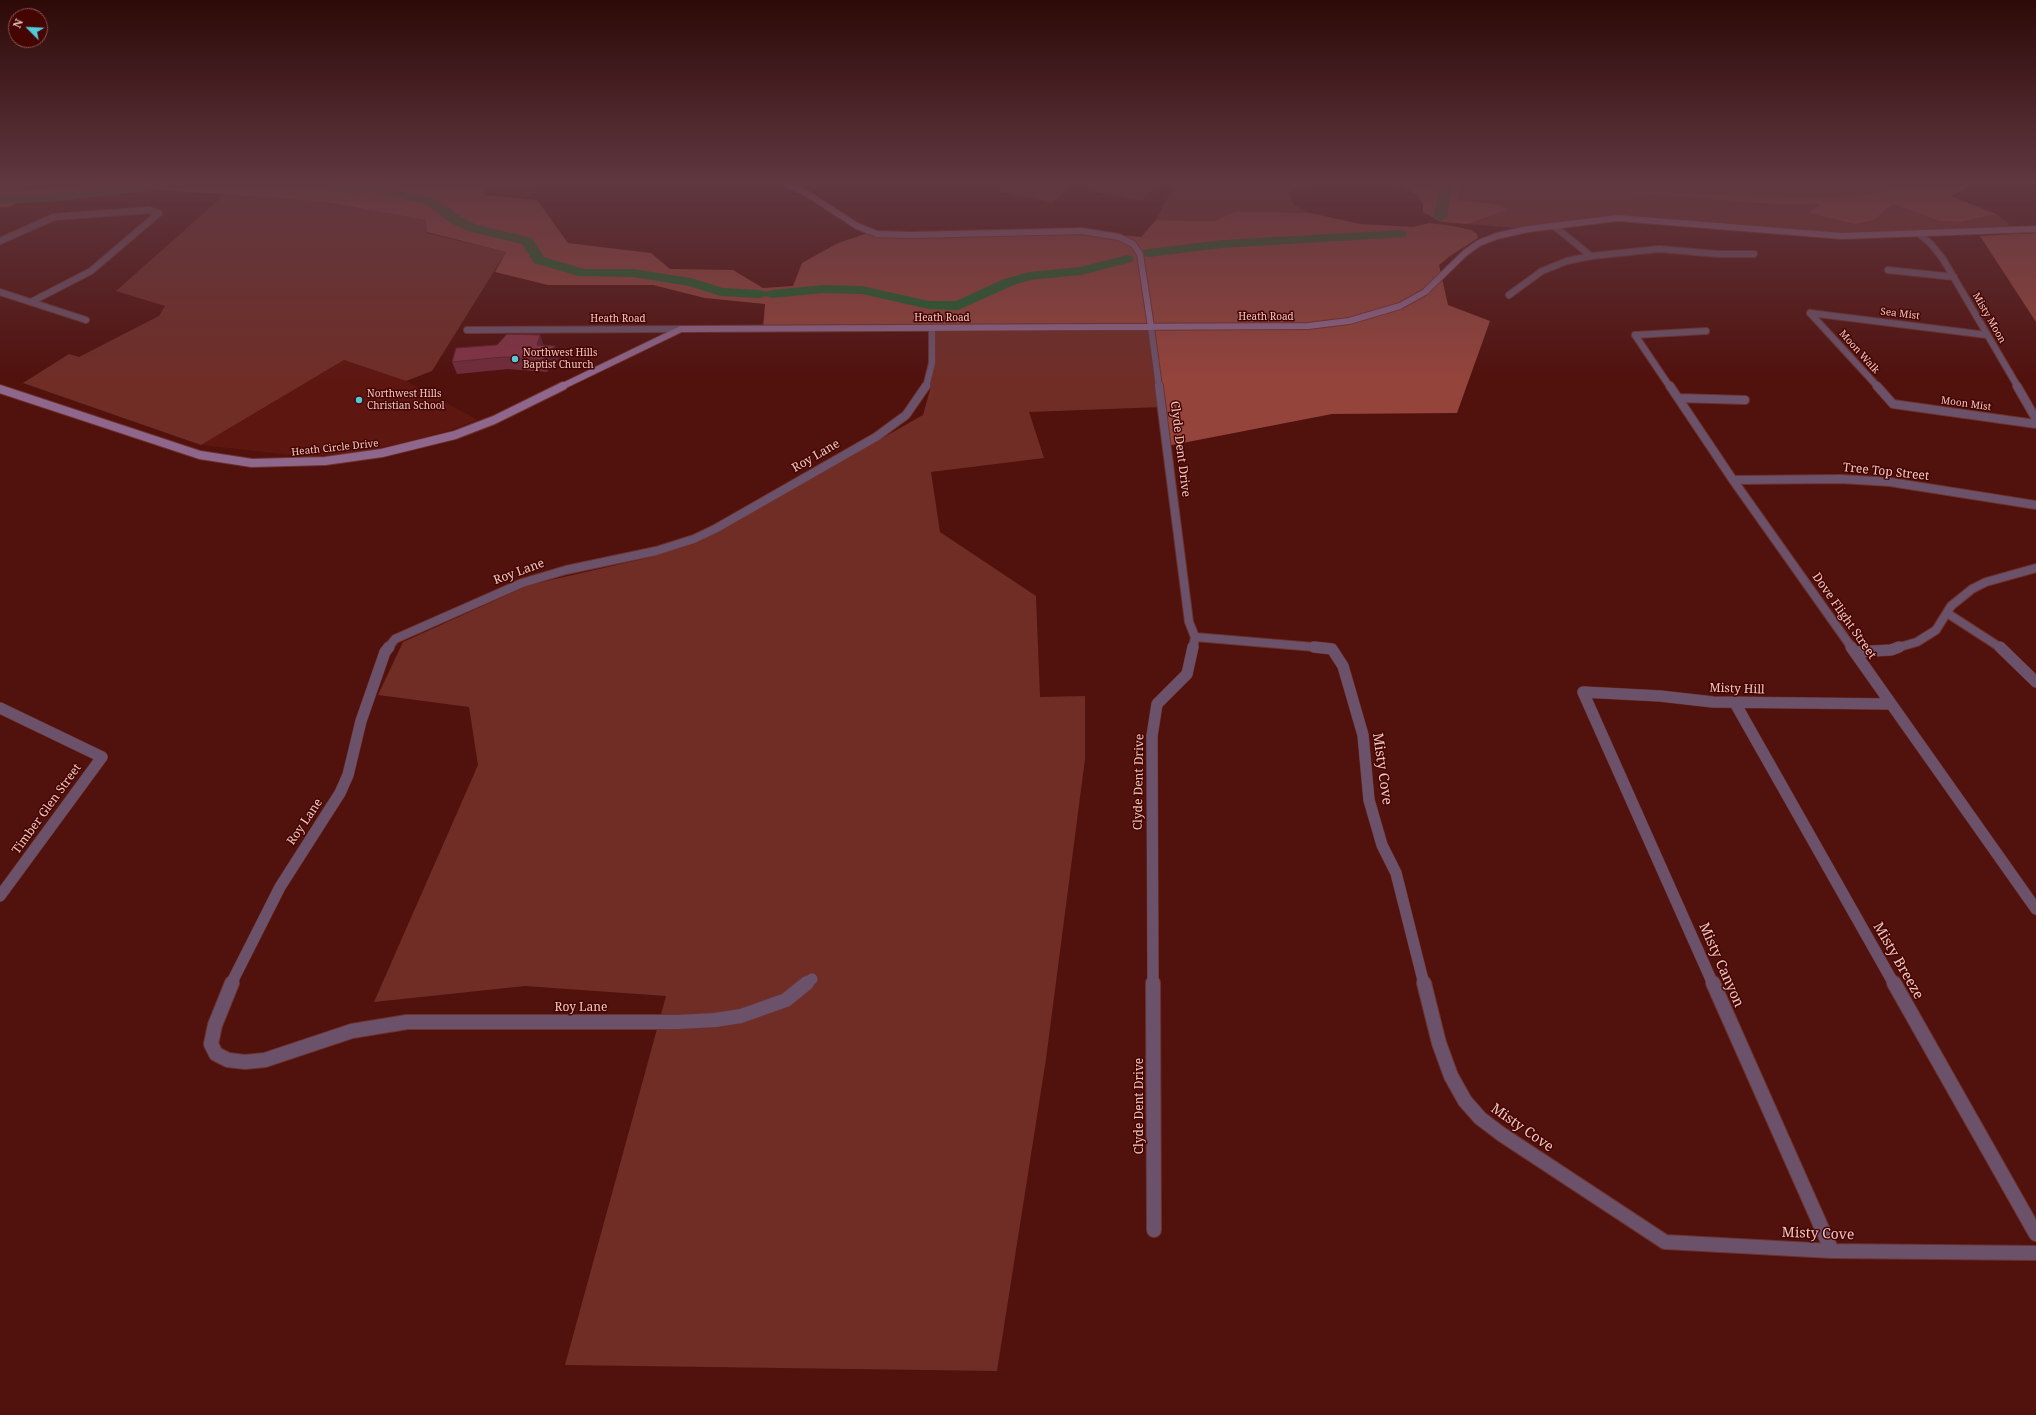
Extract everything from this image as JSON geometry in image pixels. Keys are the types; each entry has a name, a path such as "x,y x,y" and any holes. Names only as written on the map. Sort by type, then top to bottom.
{"street":[{"path":"31,302 84,275 116,250"},
{"path":"1137,250 1140,254 1151,327"},
{"name":"Heath Road","path":"467,330 1308,326 1368,317 1400,306 1425,292 1469,250"},
{"path":"1584,250 1591,256"},
{"path":"1509,295 1542,271 1567,261 1591,256 1648,250"},
{"path":"1670,250 1718,254 1754,254"},
{"name":"Misty Moon","path":"1937,250 2036,419"},
{"path":"99,253 112,253"},
{"path":"1888,270 1954,277"},
{"path":"0,292 86,320"},
{"name":"Sea Mist","path":"1810,313 1987,335"},
{"name":"Moon Walk","path":"1810,313 1893,404"},
{"name":"Clyde Dent Drive","path":"1151,327 1190,622 1195,637 1187,674 1157,704 1152,736 1154,1230"},
{"name":"Roy Lane","path":"812,978 786,1000 741,1016 715,1020 677,1022 407,1022 352,1031 264,1060 245,1062 228,1060 216,1054 210,1044 215,1025 230,986 280,887 348,775 361,721 385,652 395,639 522,583 566,570 656,551 694,539 715,529 876,437 906,415 918,402 925,389 931,374 932,328"},
{"name":"Heath Circle Drive","path":"0,389 200,455 252,463 325,461 382,454 455,435 494,420 681,329"},
{"name":"Dove Flight Street","path":"1706,331 1635,335 1733,480 2036,909"},
{"path":"1678,398 1745,400"},
{"name":"Moon Mist","path":"1893,404 2036,424"},
{"name":"Tree Top Street","path":"1733,480 1841,479 1884,482 2036,505"},
{"path":"1855,652 1891,650 1917,642 1936,630 1956,601 1972,589 1986,582 2036,568"},
{"path":"1947,613 1996,645 2021,666 2036,682"},
{"name":"Misty Cove","path":"1195,637 1332,649 1343,666 1362,735 1369,800 1382,845 1396,873 1439,1043 1451,1076 1465,1101 1480,1118 1500,1134 1665,1242 1832,1251 2036,1253"},
{"name":"Misty Canyon","path":"1583,692 1832,1251"},
{"name":"Misty Hill","path":"1583,692 1660,696 1735,703 1891,704"},
{"name":"Misty Breeze","path":"1735,703 2036,1234"},
{"name":"Timber Glen Street","path":"0,708 102,757 0,896"}],"shaded area":[{"path":"162,250 498,250 506,252 432,371 406,381 344,360 201,445 23,383 69,354 79,357 159,316 165,306 116,291"},
{"path":"498,250 626,250 651,253 670,269 733,270 763,288 793,286 802,263 825,250 1459,250 1439,265 1448,305 1490,321 1457,413 1332,414 1167,446 1151,327 763,329 765,304 705,298 653,285 548,285 495,272 506,252"},
{"path":"1989,250 2036,250 2036,322"},
{"path":"1151,327 1162,407 1029,412 1044,458 931,472 940,532 1036,596 1040,697 1085,696 1085,759 1046,1059 997,1371 565,1365 666,996 525,986 374,1002 478,765 469,707 378,695 403,642 529,585 647,558 697,543 923,415 930,390 932,328"},
{"name":"Northwest Hills Christian School","path":"344,360 406,381 478,420 445,432 394,445 351,453 308,457 201,445"}],"building":[{"path":"507,334 540,335 537,345 555,346 543,360 504,357 452,362 456,348 497,345"}],"waterway":[{"path":"533,250 539,260 583,273 633,273 691,282 721,292 760,294"},
{"path":"1149,253 1173,250"},
{"path":"772,294 823,289 862,290 929,305 958,306 1009,282 1029,276 1081,271 1127,259"}],"place":[{"name":"Northwest Hills Baptist Church","path":"515,359"},
{"name":"Northwest Hills Christian School","path":"359,400"}]}
